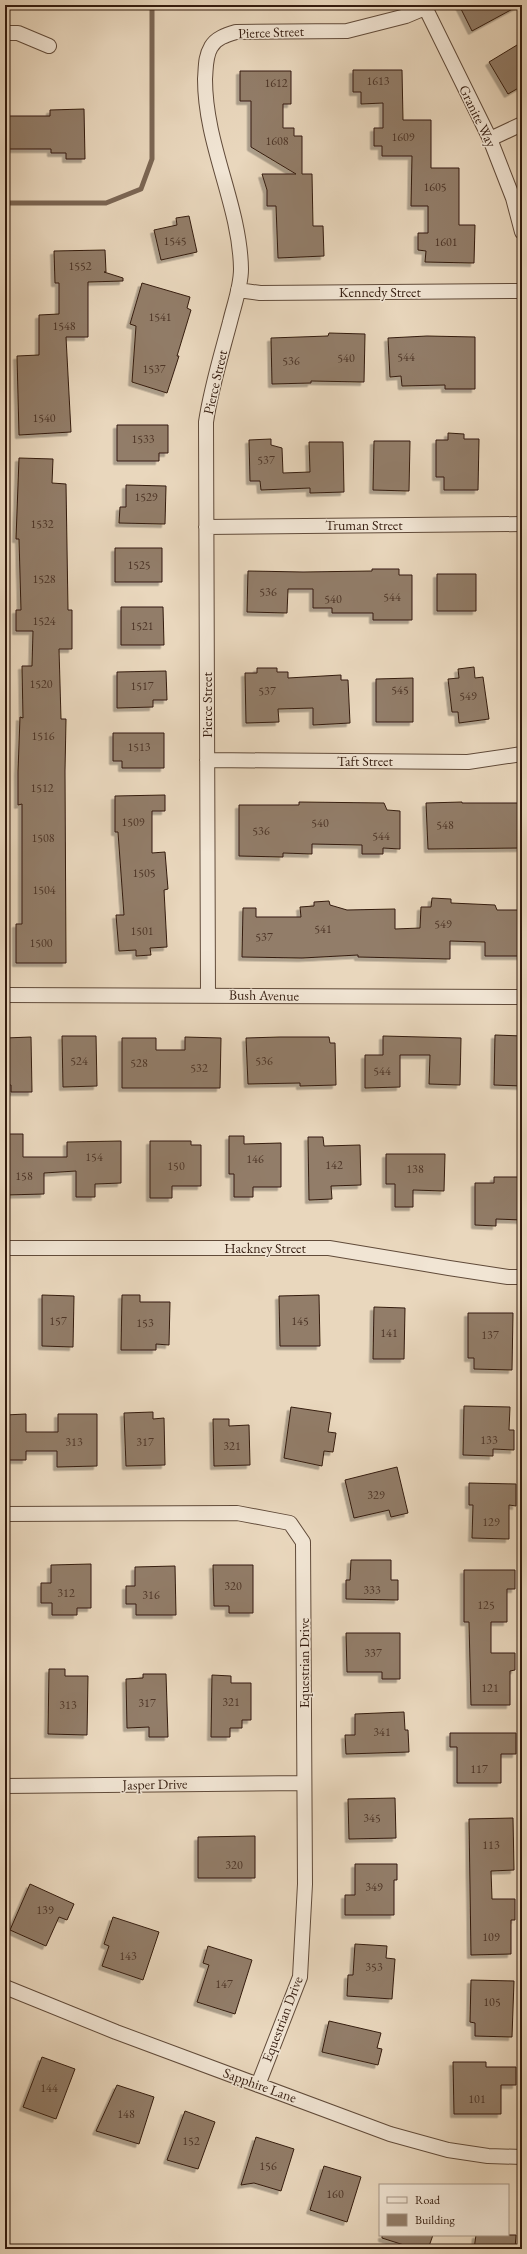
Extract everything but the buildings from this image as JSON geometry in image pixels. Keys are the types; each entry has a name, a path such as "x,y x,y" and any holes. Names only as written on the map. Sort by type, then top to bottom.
{"street":[{"name":"Granite Way","path":"424,6 490,139 513,198 522,232"},
{"name":"Pierce Street","path":"208,994 206,422 211,392 238,290 241,270 240,245 209,122 205,91 206,58 211,45 221,37 236,32 347,31 406,16 424,6"},
{"path":"5,33 18,33 49,46"},
{"path":"490,139 522,124"},
{"name":"Kennedy Street","path":"238,290 260,293 522,291"},
{"name":"Truman Street","path":"206,527 522,524"},
{"name":"Taft Street","path":"207,760 468,762 522,754"},
{"name":"Bush Avenue","path":"5,995 208,994 522,997"},
{"name":"Hackney Street","path":"5,1248 329,1248 456,1270 522,1277"},
{"name":"Equestrian Drive","path":"5,1514 237,1513 290,1523 303,1542 305,1884 300,1977 258,2085"},
{"name":"Jasper Drive","path":"5,1786 304,1783"},
{"name":"Sapphire Lane","path":"5,1986 116,2032 390,2134 448,2150 488,2156 522,2157"}],"waterway":[{"path":"5,203 106,203 141,189 152,159 152,5"}]}
